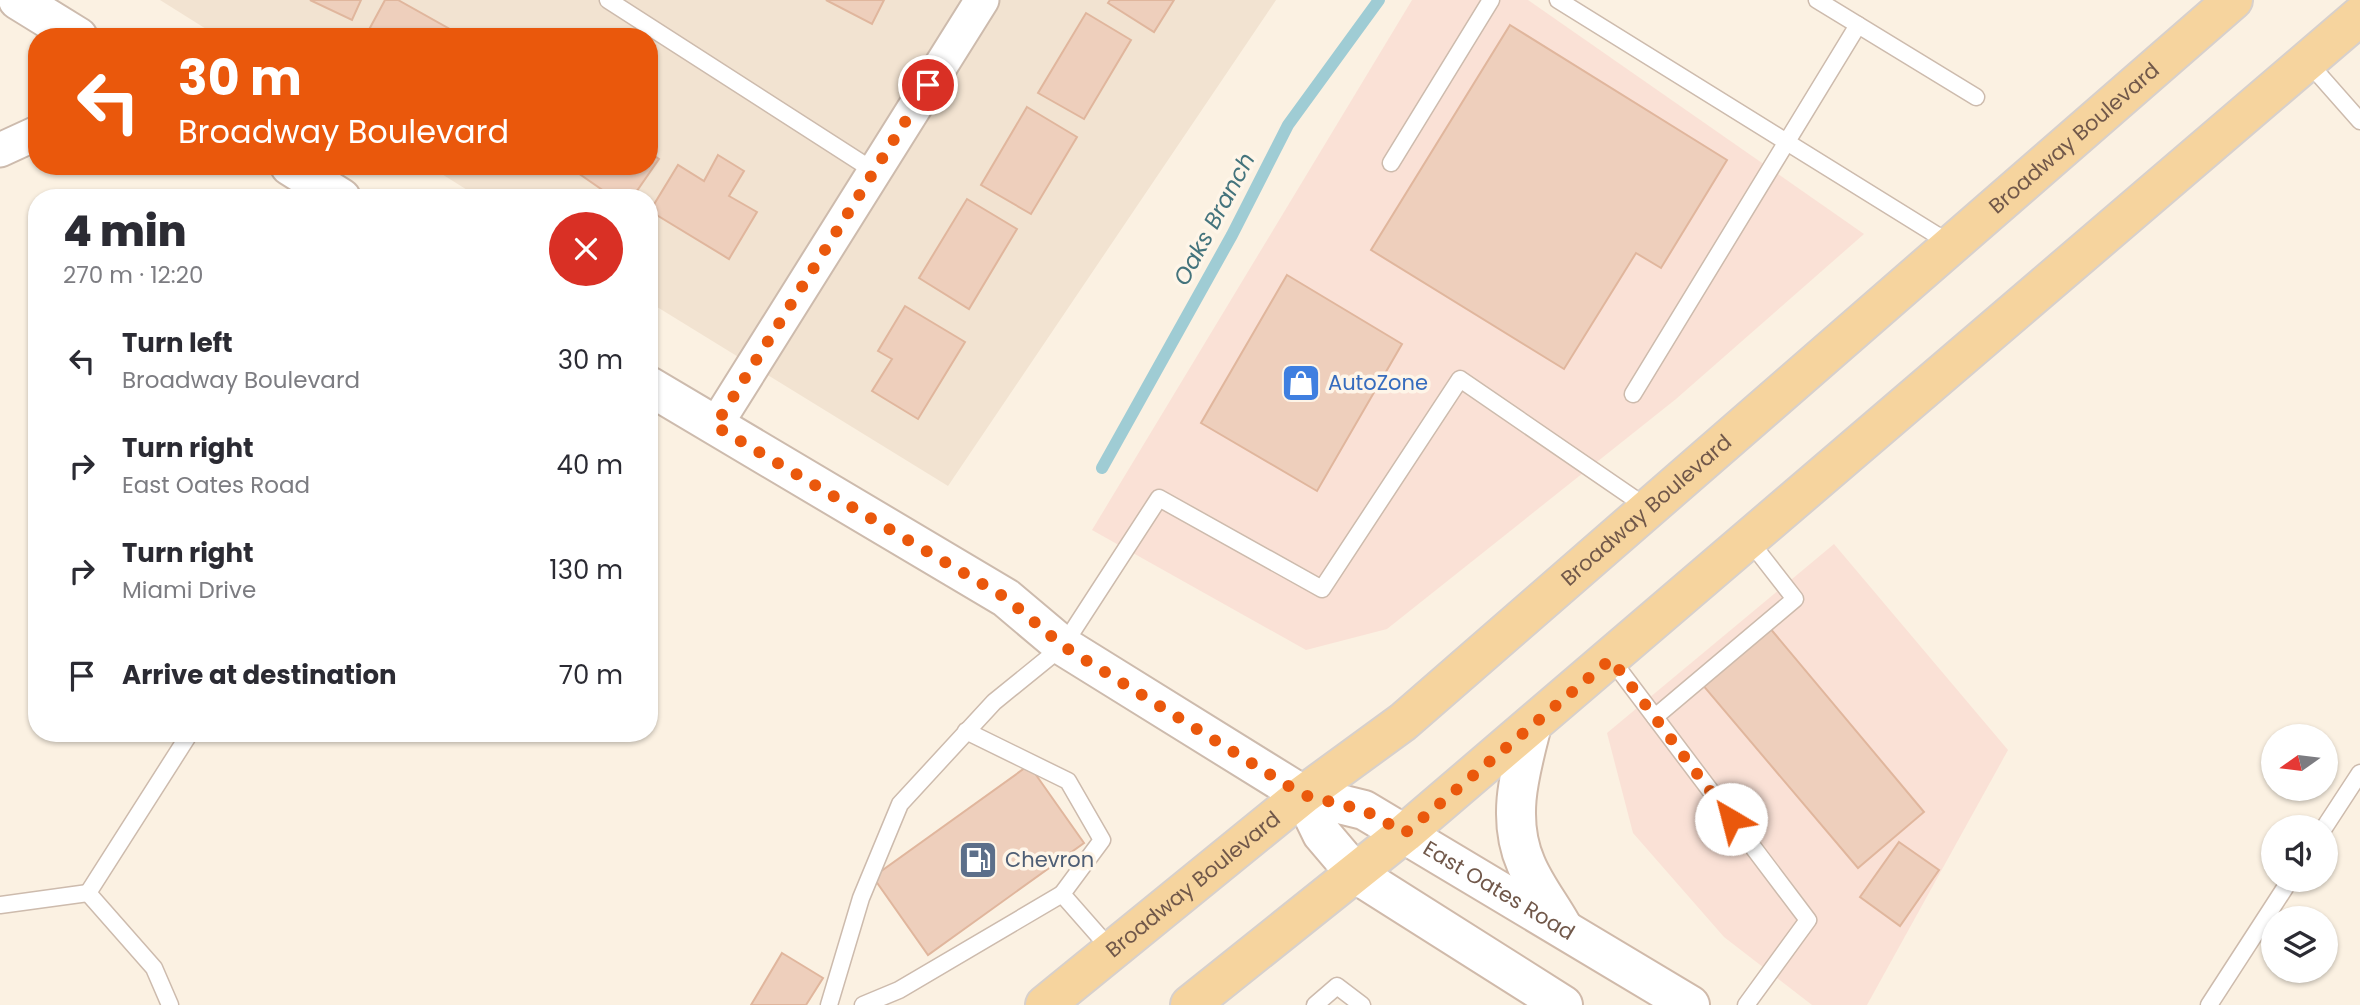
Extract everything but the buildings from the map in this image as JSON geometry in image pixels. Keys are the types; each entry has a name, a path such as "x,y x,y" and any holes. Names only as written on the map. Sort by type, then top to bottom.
{"main road":[{"path":"18,0 63,28"},
{"name":"Broadway Boulevard","path":"1045,1005 1303,795 1403,722 2233,0"},
{"path":"1200,1002 1611,659 2360,16"},
{"path":"304,175 327,189"},
{"name":"East Oates Road","path":"658,391 1006,598 1063,646 1303,795 1364,810 1690,1005"},
{"path":"1532,725 1515,798 1516,823 1526,864 1565,931"},
{"path":"1303,795 1322,834 1356,874 1558,1004"}],"street":[{"path":"715,426 982,0"},
{"path":"0,150 28,137"}],"lane":[{"path":"608,0 652,28"},
{"path":"1391,163 1491,0"},
{"path":"1559,0 1951,244"},
{"path":"1816,0 1976,97"},
{"path":"1633,394 1858,26"},
{"path":"658,32 874,171"},
{"path":"2307,61 2360,121"},
{"path":"829,1005 861,898 900,804 994,702 1063,646 1159,498 1322,589 1460,379 1648,509"},
{"path":"1655,717 1795,599 1749,540"},
{"path":"1611,659 1808,920 1746,1005"},
{"path":"863,1005 899,990 1062,894 1102,840 1068,781 966,731"},
{"path":"0,905 88,893 184,742"},
{"path":"2333,815 2360,773"},
{"path":"2209,1005 2282,892"},
{"path":"88,893 155,968 170,1005"},
{"path":"1062,894 1113,952"},
{"path":"1315,1005 1337,986 1362,1005"}],"shaded area":[{"path":"160,0 1276,0 948,486 658,308 658,189 466,189 443,175 658,175 658,28 205,28"},
{"path":"1412,0 1528,0 1864,234 1676,399 1387,629 1306,650 1092,530"},
{"path":"1834,544 2008,750 1867,1005 1812,1005 1724,937 1633,833 1607,733"}],"waterway":[{"name":"Oaks Branch","path":"1102,468 1232,235 1288,125 1379,0"}],"place":[{"name":"AutoZone","path":"1301,383"},
{"name":"Chevron","path":"978,860"}],"route":[{"path":"928,85 715,426 1006,598 1063,646 1303,795 1364,810 1405,833 1611,659 1731,819"}]}
